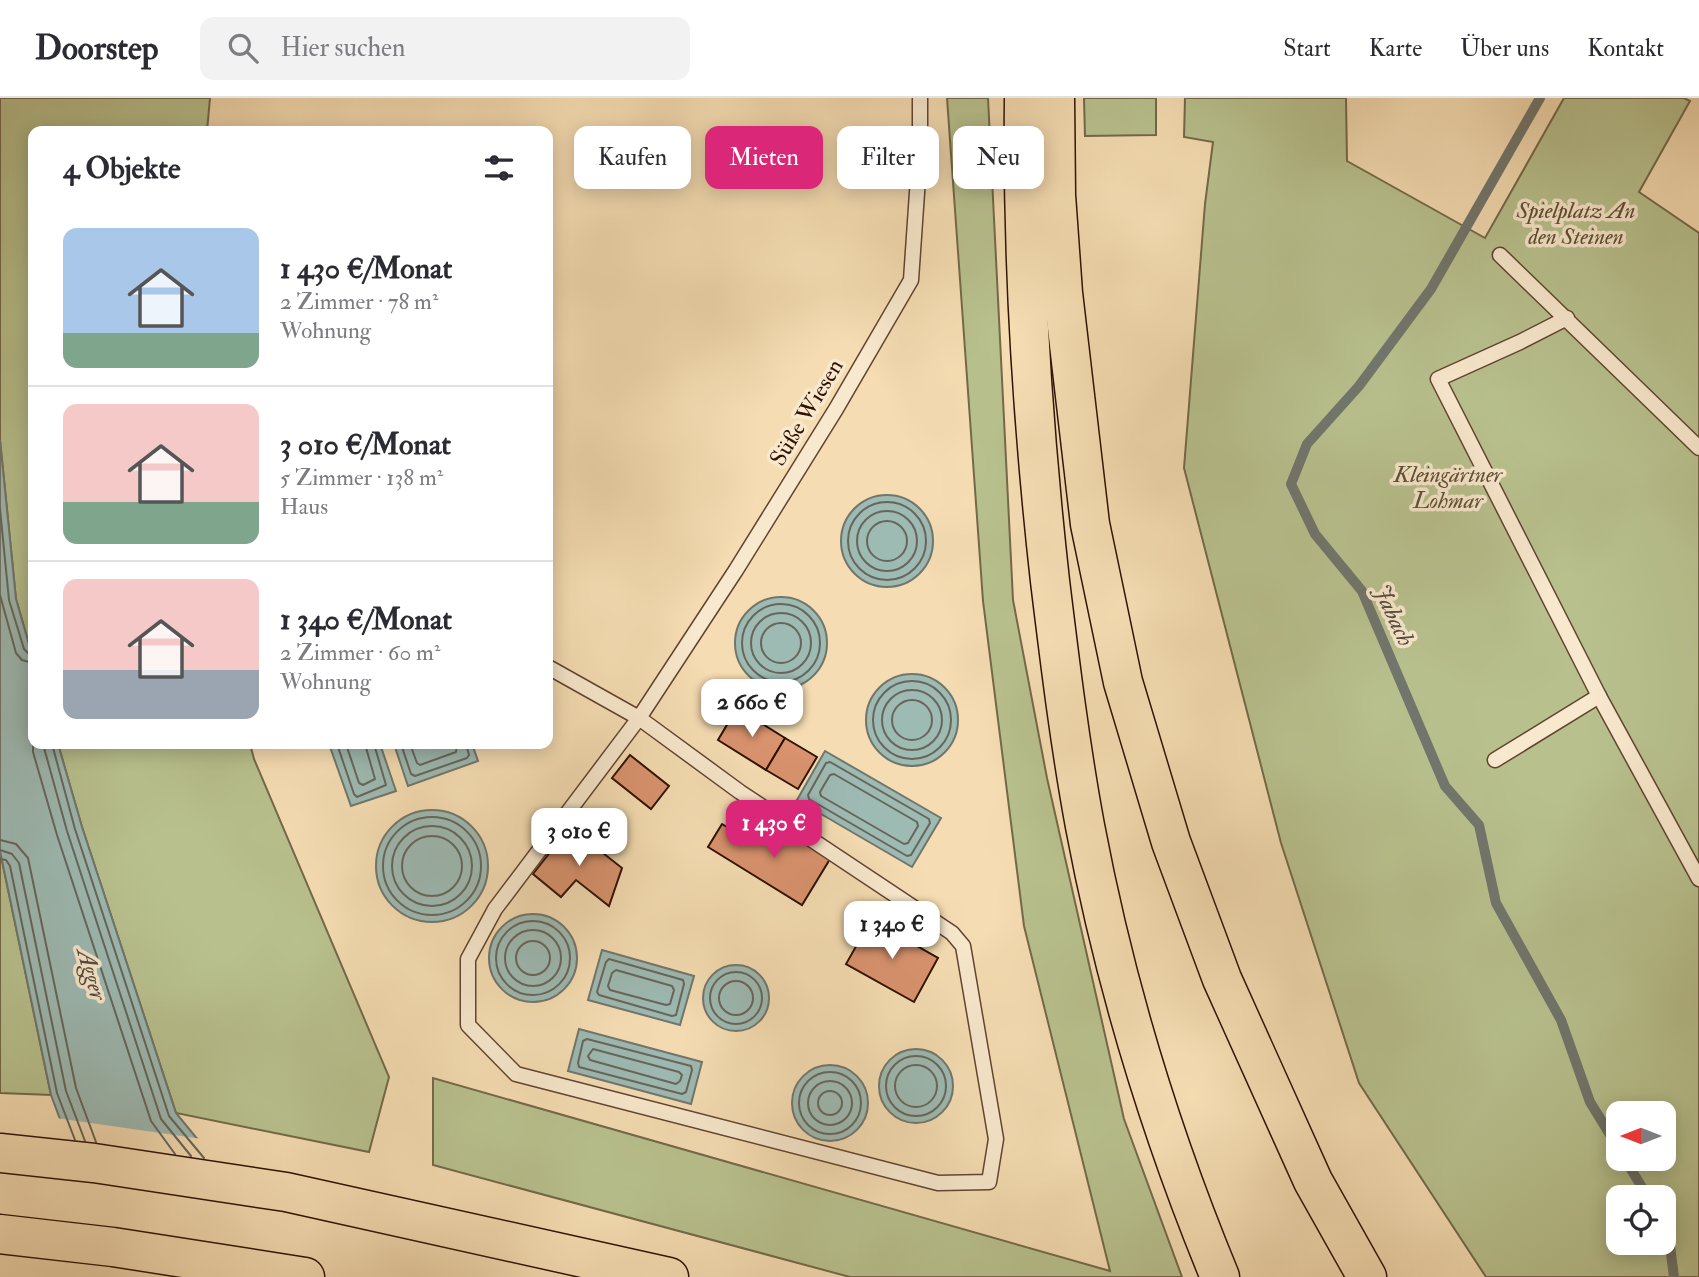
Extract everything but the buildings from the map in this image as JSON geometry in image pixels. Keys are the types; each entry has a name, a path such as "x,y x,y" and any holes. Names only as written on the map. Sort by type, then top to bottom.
{"highway":[{"path":"1040,104 1040,196 1030,363 1039,488 1064,703 1112,952 1146,1075 1186,1196 1220,1277"},
{"path":"1040,196 1063,293 1090,524 1123,682 1171,842 1222,979 1312,1181 1367,1277"},
{"path":"0,1153 94,1163 286,1192 669,1277"},
{"path":"0,1234 113,1247 305,1277"}],"lane":[{"name":"Süße Wiesen","path":"639,718 740,792 952,933 963,946 996,1139 989,1182 938,1183 516,1074 468,1025 468,959 495,909 639,718 736,570 836,409 911,280 920,149 920,98"},
{"path":"1500,255 1699,448"},
{"path":"1567,318 1438,379 1599,696 1699,879"},
{"path":"553,670 639,718"},
{"path":"1495,760 1599,696"}],"green space":[{"path":"0,98 210,98 207,126 28,126 28,641 16,599 0,440"},
{"path":"947,98 988,98 989,126 953,126 953,182"},
{"path":"1084,98 1156,98 1156,135 1085,136"},
{"name":"Kleingärtner Lohmar","path":"1185,98 1346,98 1347,161 1485,238 1564,98 1684,98 1690,101 1639,192 1699,233 1699,1277 1486,1277 1359,1083 1281,843 1184,468 1205,204 1213,142 1184,137"},
{"path":"954,189 993,189 1013,600 1047,778 1124,1119 1182,1277 850,1277 433,1165 433,1078 1110,1271 1024,926 983,601"},
{"path":"59,749 251,749 389,1077 369,1152 176,1113 82,827"},
{"path":"0,851 51,1095 0,1093"}],"water":[{"name":"Agger","path":"0,440 16,599 28,641 28,749 59,749 82,827 176,1113 310,1277 119,1277 51,1095 0,851"},
{"path":"887,495 905,498 920,508 930,523 933,541 930,559 920,574 905,584 887,587 869,584 854,574 844,559 841,541 844,523 854,508 869,498"},
{"path":"781,597 799,600 814,610 824,625 827,643 824,661 814,676 799,686 781,689 763,686 748,676 738,661 735,643 738,625 748,610 763,600"},
{"path":"912,674 930,678 945,687 954,702 958,720 954,738 945,753 930,762 912,766 894,762 879,753 870,738 866,720 870,702 879,687 894,678"},
{"path":"331,749 382,749 396,791 351,806"},
{"path":"396,749 474,749 478,761 408,786"},
{"path":"825,751 941,818 912,867 797,800"},
{"path":"432,810 454,814 472,826 484,844 488,866 484,888 472,906 454,918 432,922 410,918 392,906 380,888 376,866 380,844 392,826 410,814"},
{"path":"533,914 550,918 564,927 573,941 577,958 573,975 564,989 550,998 533,1002 516,998 502,989 493,975 489,958 493,941 502,927 516,918"},
{"path":"602,950 694,976 680,1025 588,1000"},
{"path":"736,965 749,968 759,975 766,985 769,998 766,1011 759,1021 749,1028 736,1031 723,1028 713,1021 706,1011 703,998 706,985 713,975 723,968"},
{"path":"579,1029 702,1062 691,1104 568,1071"},
{"path":"916,1049 937,1055 947,1065 953,1086 947,1107 937,1117 916,1123 895,1117 885,1107 879,1086 885,1065 895,1055"},
{"path":"830,1065 845,1068 857,1076 865,1088 868,1103 865,1118 857,1130 845,1138 830,1141 815,1138 803,1130 795,1118 792,1103 795,1088 803,1076 815,1068"}],"pier":[{"path":"56,1118 202,1139 313,1277 115,1277"}],"waterway":[{"name":"Jabach","path":"1540,98 1431,289 1359,386 1307,444 1291,484 1315,534 1362,591 1445,786 1479,825 1496,903 1561,1020 1590,1102 1606,1128"},
{"name":"Jabach","path":"1632,1171 1641,1185"},
{"name":"Jabach","path":"1671,1255 1674,1277"}],"park label":[{"name":"Spielplatz An den Steinen","path":"1576,223"}]}
